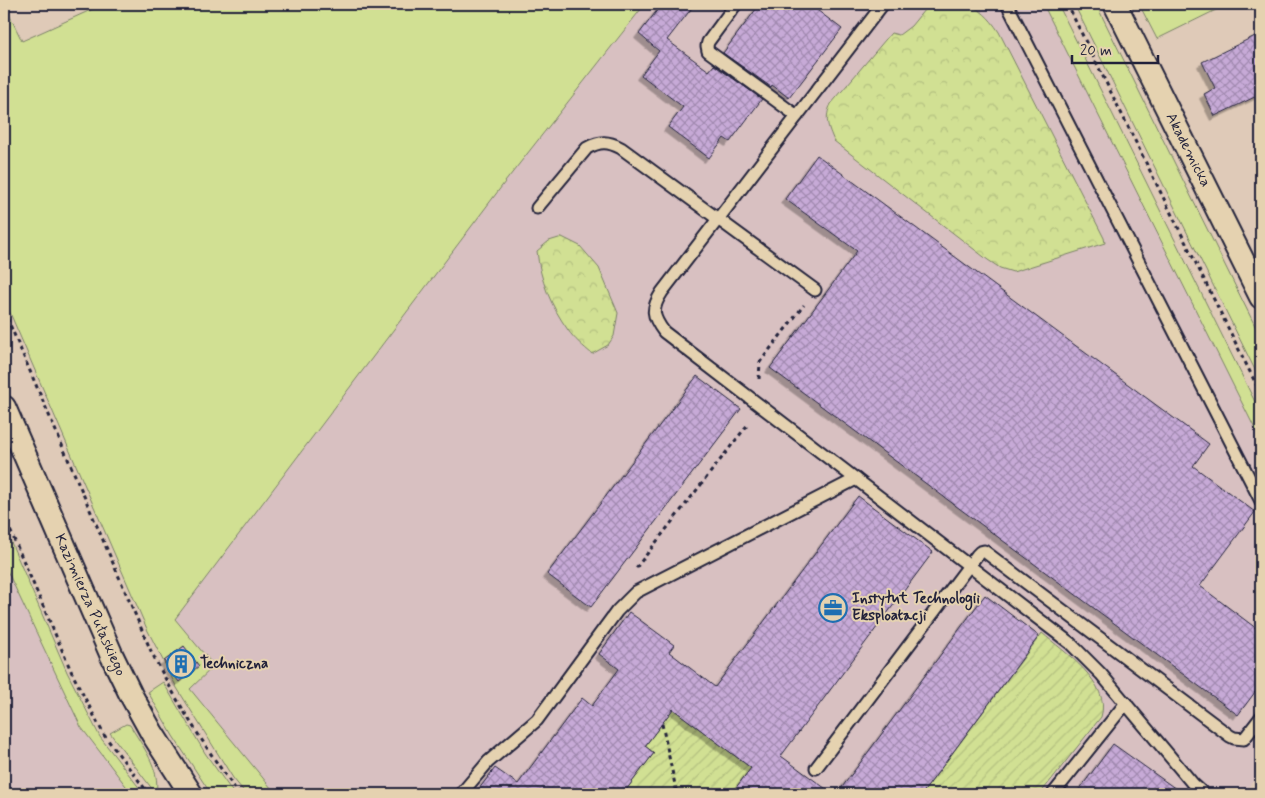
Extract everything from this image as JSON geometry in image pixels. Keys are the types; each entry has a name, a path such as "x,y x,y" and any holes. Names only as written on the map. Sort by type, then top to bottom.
{"street":[{"name":"Akademicka","path":"1115,4 1261,297"},
{"name":"Kazimierza Pułaskiego","path":"4,407 119,671 152,733 191,794"}],"lane":[{"path":"736,4 708,42 708,51 797,116"},
{"path":"883,4 655,303 655,321 664,332 1070,643 1101,674 1193,784 1204,794"},
{"path":"1007,4 1261,501"},
{"path":"537,208 587,148 603,142 612,143 815,290"},
{"path":"461,794 488,762 537,720 617,612 636,592 856,479"},
{"path":"816,768 969,565 980,552 984,551 1234,738 1244,739 1261,717"},
{"path":"1053,794 1126,703"}],"path":[{"path":"1067,4 1261,394"},
{"path":"636,592 627,580 755,416 760,362 815,290"},
{"path":"4,311 6,320 166,681 239,794"},
{"path":"4,516 72,673 100,728 148,794"},
{"path":"662,724 677,794"},
{"path":"1255,794 1261,785"}],"shaded area":[{"path":"645,4 1043,4 1261,441 1261,771 1243,794 276,794 189,689 175,619 505,182"},
{"path":"4,564 81,727 132,794 4,794"}],"green space":[{"path":"4,4 22,41 104,4 645,4 505,182 175,619 214,666 190,689 276,794 246,794 233,778 177,688 147,629 4,299"},
{"path":"929,4 961,4 970,6 984,14 999,32 1105,243 1013,272 1000,268 834,141 828,122 831,104 891,33 899,35 911,26"},
{"path":"1043,4 1058,4 1261,414 1261,441"},
{"path":"1074,4 1096,4 1261,338 1261,382"},
{"path":"1139,4 1228,4 1157,39"},
{"path":"562,237 580,246 599,268 618,313 614,336 608,345 592,354 573,337 562,321 547,292 538,262 537,251 549,241"},
{"path":"4,526 67,672 100,737 144,794 132,794 81,727 4,564"},
{"path":"1042,633 1084,669 1093,680 1100,692 1103,704 1101,717 1040,794 922,794"},
{"path":"163,682 205,753 234,794 211,794 173,736 148,692"},
{"path":"673,709 751,768 731,794 623,794 654,753 645,746"},
{"path":"126,724 130,725 153,766 157,784 156,794 110,733"}],"building":[{"path":"662,4 695,4 667,40 709,71 714,65 762,99 730,142 724,138 709,158 668,127 683,107 641,75 659,51 639,34"},
{"path":"760,4 809,4 842,29 789,98 723,53"},
{"path":"1255,36 1261,48 1261,94 1215,116 1204,94 1215,88 1202,62"},
{"path":"817,155 1209,444 1193,466 1255,512 1200,586 1261,632 1261,684 1238,715 770,368 857,251 785,199"},
{"path":"697,376 741,409 591,607 547,574"},
{"name":"Instytut Technologii Eksploatacji","path":"858,496 933,552 781,756 833,794 731,794 751,768 673,709 645,746 654,753 623,794 475,794 495,768 518,784 582,698 592,706 619,669 599,654 629,612 674,645 669,652 715,687"},
{"name":"Instytut Technologii Eksploatacji","path":"985,595 1039,636 922,794 837,794"},
{"name":"Techniczna","path":"184,646 199,666 179,682 164,661"},
{"path":"1113,744 1183,794 1076,794"}],"place":[{"name":"Instytut Technologii Eksploatacji","path":"833,608"},
{"name":"Techniczna","path":"181,664"}]}
